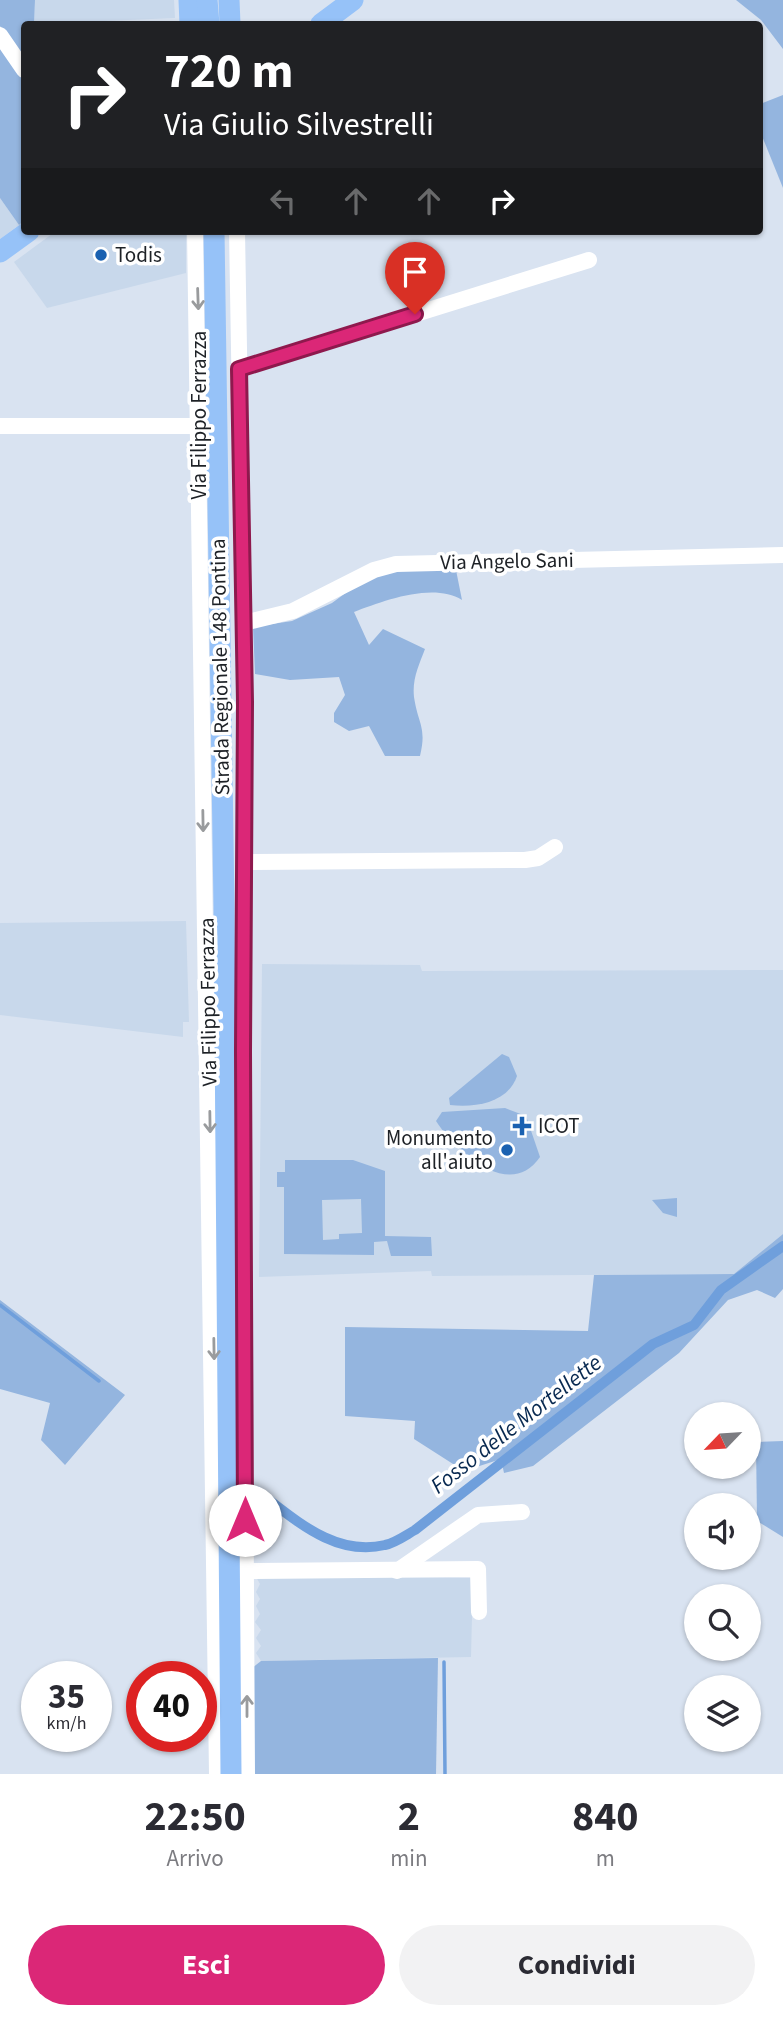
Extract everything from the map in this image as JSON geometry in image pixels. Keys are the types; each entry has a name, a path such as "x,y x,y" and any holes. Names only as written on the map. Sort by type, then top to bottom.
{"main road":[{"path":"189,0 190,21"},
{"path":"207,0 209,21"},
{"path":"325,21 353,0"},
{"path":"0,252 23,235"},
{"name":"Strada Regionale 148 Pontina","path":"214,235 224,933 231,1774"}],"street":[{"path":"0,35 21,66"},
{"name":"Via Filippo Ferrazza","path":"195,235 217,1774"},
{"path":"237,235 244,623 247,1774"},
{"path":"239,369 589,260"},
{"path":"0,426 199,426"},
{"name":"Via Angelo Sani","path":"244,623 293,611 374,570 396,564 783,555"},
{"path":"244,862 525,860 542,856 555,847"},
{"path":"397,1571 478,1515 522,1513"},
{"path":"246,1571 478,1569 479,1612"}],"shaded area":[{"path":"0,0 35,0 34,21 21,21 21,57 0,26"},
{"path":"35,0 174,0 175,18 34,21"},
{"path":"736,0 783,0 783,49 763,21"},
{"path":"0,45 21,76 19,225 0,198"},
{"path":"783,95 783,188 763,138 763,103"},
{"path":"0,198 19,225 0,239"},
{"path":"51,235 186,235 186,273 47,308 14,262"},
{"path":"455,565 462,600 450,595 423,593 393,599 354,612 369,645 383,629 425,649 414,684 422,732 420,756 385,756 369,726 349,731 334,722 334,713 345,695 339,677 290,680 255,674 253,627 292,621 332,603 366,578 388,571"},
{"path":"186,921 189,1022 183,1022 183,1037 0,1015 0,923"},
{"name":"ICOT","path":"262,964 420,965 422,971 783,970 783,1234 734,1274 432,1276 431,1271 259,1277"},
{"path":"502,1054 509,1057 517,1076 506,1092 490,1102 470,1106 450,1105 449,1098"},
{"path":"505,1108 526,1116 540,1157 528,1169 514,1174 499,1173 470,1158 456,1146 436,1121 442,1112"},
{"path":"285,1160 353,1160 385,1171 385,1236 431,1237 432,1256 391,1256 387,1241 374,1242 374,1255 284,1254 284,1187 277,1187 277,1172 285,1172","holes":["361,1199 362,1233 339,1234 339,1239 323,1240 322,1200"]},
{"path":"677,1198 677,1217 663,1213 652,1200"},
{"path":"783,1234 783,1289 775,1298 757,1290 728,1300 679,1353 533,1466 504,1473 501,1459 464,1471 414,1439 415,1421 345,1416 345,1327 588,1331 594,1275 734,1274"},
{"path":"0,1300 125,1395 65,1465 41,1440 50,1403 0,1389"},
{"path":"783,1441 783,1537 761,1523 761,1493 757,1493 756,1479 761,1479 761,1442"},
{"path":"255,1575 473,1578 471,1657 261,1661 256,1653 261,1646 256,1638 261,1630 255,1622 260,1614 256,1606 260,1599 256,1592 260,1584"},
{"path":"438,1658 436,1774 252,1774 252,1668 261,1661"}],"waterway":[{"name":"Fosso delle Mortellette","path":"257,1491 301,1524 332,1541 366,1547 393,1543 415,1530 653,1344 694,1325 721,1290 783,1246"},
{"name":"Fosso delle Mortellette","path":"0,1305 99,1381"},
{"path":"444,1662 445,1774"}],"place":[{"name":"Todis","path":"101,255"},
{"name":"ICOT","path":"522,1126"},
{"name":"Monumento all'aiuto","path":"507,1150"}],"route":[{"path":"245,1520 245,702 239,369 415,314"}]}
